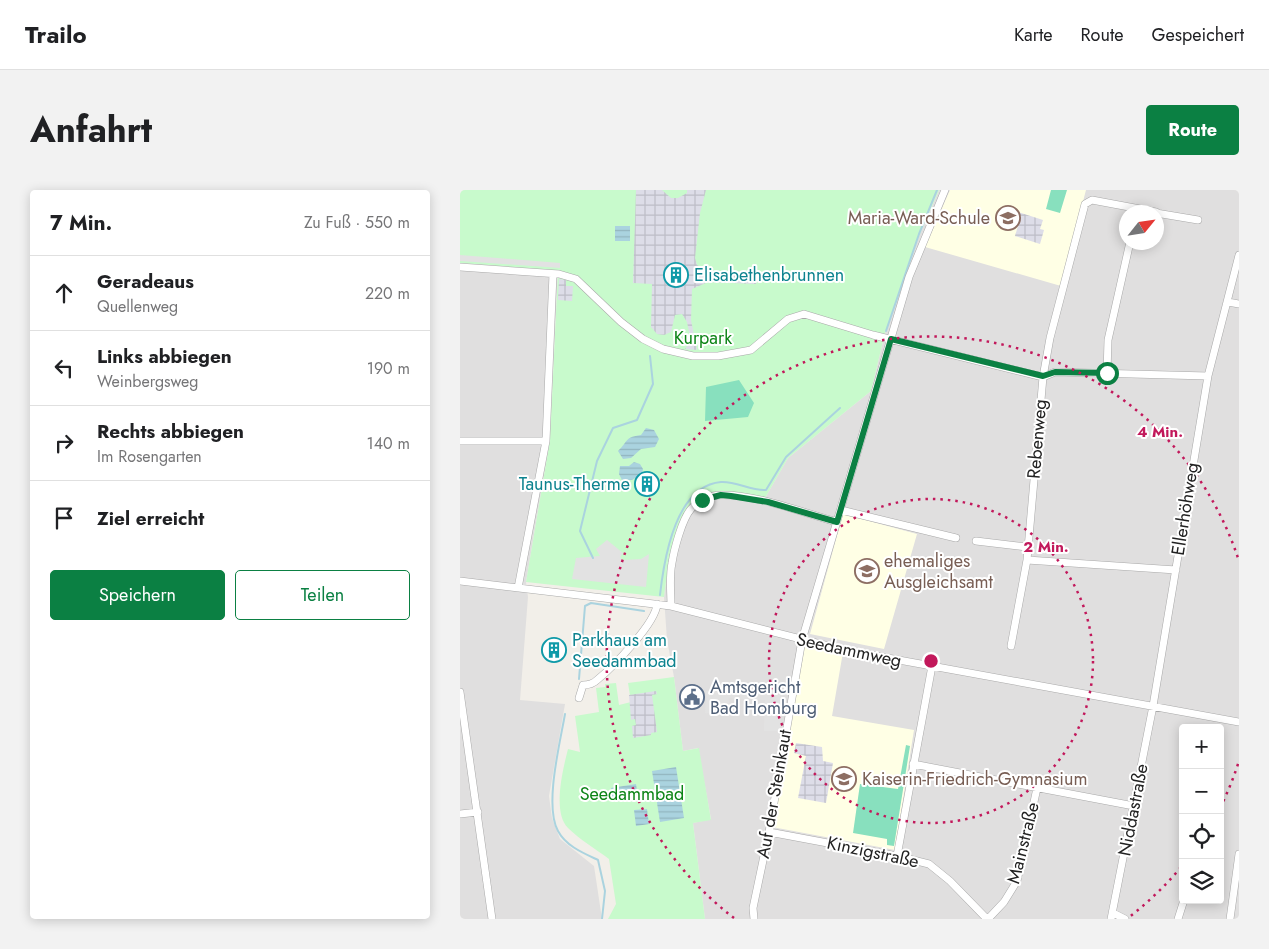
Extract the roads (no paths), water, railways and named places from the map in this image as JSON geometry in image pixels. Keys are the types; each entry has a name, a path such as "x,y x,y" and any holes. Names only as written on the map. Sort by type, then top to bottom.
{"street":[{"name":"Auf der Steinkaut","path":"754,919 754,908 802,640 909,277 945,190"},
{"name":"Rebenweg","path":"1011,646 1026,560 1043,376 1050,338 1084,204 1092,200 1119,207"},
{"path":"1164,214 1198,220"},
{"path":"1107,373 1108,340 1128,250"},
{"name":"Ellerhöhweg","path":"1153,706 1208,376 1239,255"},
{"path":"460,267 553,274 576,279 643,339 663,348 693,356 718,356 751,350 788,318 804,314 891,339 1043,376 1055,372 1208,376"},
{"path":"518,588 546,441 553,274"},
{"path":"1228,302 1239,304"},
{"path":"460,441 546,441"},
{"path":"671,606 671,565 676,545 688,512 702,500 721,495 768,502 837,522"},
{"path":"841,510 956,538"},
{"path":"976,541 1027,547"},
{"path":"1026,560 1176,570"},
{"name":"Seedammweg","path":"460,581 671,606 802,640 932,666 1239,722"},
{"path":"579,698 583,685 590,685 597,681 638,636 657,610 657,604"},
{"path":"897,856 932,666"},
{"path":"460,692 492,919"},
{"name":"Niddastraße","path":"1125,919 1112,916 1153,706"},
{"path":"1219,724 1220,719"},
{"path":"913,764 1134,806"},
{"name":"Mainstraße","path":"987,919 1004,902 1017,881 1037,788"},
{"path":"460,814 478,812"},
{"name":"Kinzigstraße","path":"769,832 897,856 929,864 950,881 987,919"},
{"path":"1230,919 1239,854"},
{"path":"1178,919 1183,904"}],"water":[{"path":"615,226 630,226 630,241 615,241"},
{"path":"646,428 654,430 659,439 655,447 641,449 631,458 623,459 618,451 629,439 641,435"},
{"path":"634,462 640,464 643,469 642,474 632,480 622,480 619,474 620,466 629,466"},
{"path":"676,767 684,818 660,822 652,771"},
{"path":"636,784 638,797 613,801 611,788"},
{"path":"647,809 649,824 636,826 634,810"}],"waterway":[{"path":"886,331 919,234 937,190"},
{"path":"593,558 580,531 597,461 613,428 637,420 653,384 650,356"},
{"path":"660,595 669,544 675,526 693,496 705,487 721,482 766,490 786,457 840,408"},
{"path":"579,679 585,606 591,603 644,611"},
{"path":"565,714 554,774 552,806 554,820 558,831 566,841 598,860 605,891 602,919"}],"place":[{"name":"Maria-Ward-Schule","path":"1008,218"},
{"name":"Elisabethenbrunnen","path":"676,275"},
{"name":"Taunus-Therme","path":"647,484"},
{"name":"ehemaliges Ausgleichsamt","path":"867,571"},
{"name":"Parkhaus am Seedammbad","path":"554,650"},
{"name":"Amtsgericht Bad Homburg","path":"692,697"},
{"name":"Kaiserin-Friedrich-Gymnasium","path":"844,779"}],"park label":[{"name":"Kurpark","path":"703,338"},
{"name":"Seedammbad","path":"632,794"}]}
